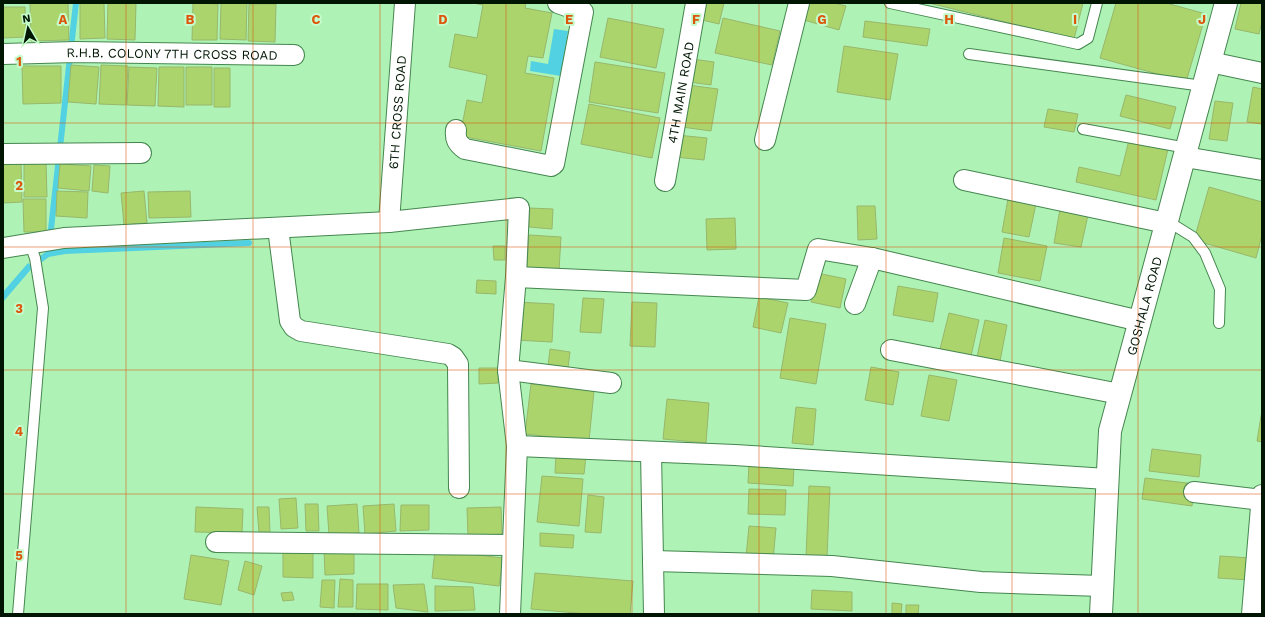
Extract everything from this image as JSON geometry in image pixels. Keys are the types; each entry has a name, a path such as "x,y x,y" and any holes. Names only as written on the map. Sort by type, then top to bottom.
{"street":[{"name":"6TH CROSS ROAD","path":"389,222 405,3"},
{"path":"456,130 455,138 465,149 551,166 554,164 583,14 582,11 558,3"},
{"name":"4TH MAIN ROAD","path":"665,181 696,3"},
{"path":"765,140 799,3"},
{"name":"GOSHALA ROAD","path":"1101,614 1110,431 1226,3"},
{"name":"R.H.B. COLONY 7TH CROSS ROAD","path":"3,54 75,52 294,55"},
{"path":"1210,62 1262,73"},
{"path":"1186,152 1262,170"},
{"path":"3,154 142,153"},
{"path":"964,180 1166,223"},
{"path":"3,248 64,238 389,222 519,208 516,277 508,370 517,446 510,614"},
{"path":"278,228 290,321 294,327 301,331 448,354 453,357 458,364 459,488"},
{"path":"516,277 806,290 818,249 872,258 1140,321"},
{"path":"855,304 872,258"},
{"path":"891,350 1120,394"},
{"path":"508,370 611,383"},
{"path":"517,446 735,455 1107,479"},
{"path":"651,452 654,614"},
{"path":"1194,492 1262,500"},
{"path":"1252,614 1262,495"},
{"path":"216,542 512,545"},
{"path":"653,561 832,566 981,582 1102,586"}],"lane":[{"path":"890,3 1078,44 1088,38 1097,3"},
{"path":"969,54 1203,86"},
{"path":"1083,129 1186,152"},
{"path":"1166,223 1177,227 1193,237 1205,253 1220,289 1219,323"},
{"path":"18,614 44,308 36,258 30,244"}],"water":[{"path":"554,29 568,31 561,76 530,71 531,61 548,64"},
{"path":"28,263 33,267 3,302 3,292"}],"building":[{"path":"30,3 68,3 69,40 31,41"},
{"path":"80,3 104,3 105,38 80,39"},
{"path":"108,3 136,3 135,40 107,39"},
{"path":"193,3 218,4 217,40 192,40"},
{"path":"221,3 247,3 246,40 220,39"},
{"path":"473,3 526,3 525,8 552,13 543,58 528,56 525,73 554,78 541,151 460,136 467,100 482,103 487,75 449,67 455,34 477,38 483,5"},
{"path":"701,3 724,3 719,24 698,19"},
{"path":"809,3 834,3 846,6 839,30 804,20"},
{"path":"929,3 1083,3 1074,39"},
{"path":"1116,3 1166,3 1206,14 1186,82 1100,58"},
{"path":"1241,3 1262,3 1262,21 1259,34 1235,29"},
{"path":"249,4 276,4 275,42 248,41"},
{"path":"3,7 25,7 26,37 3,38"},
{"path":"608,18 664,29 656,68 600,57"},
{"path":"723,18 780,31 772,65 715,53"},
{"path":"865,21 930,29 927,46 863,37"},
{"path":"844,46 898,54 890,100 837,92"},
{"path":"692,59 714,62 711,85 689,82"},
{"path":"595,62 665,73 658,113 589,102"},
{"path":"71,65 99,67 96,104 68,102"},
{"path":"101,65 128,66 126,105 99,104"},
{"path":"22,66 61,66 61,103 23,104"},
{"path":"129,67 157,68 155,106 127,105"},
{"path":"159,67 184,67 184,107 158,106"},
{"path":"186,67 212,67 212,105 186,105"},
{"path":"214,68 230,68 230,107 214,107"},
{"path":"688,85 718,89 711,131 682,127"},
{"path":"1253,87 1262,89 1262,124 1247,122"},
{"path":"1126,95 1176,107 1170,129 1120,116"},
{"path":"1215,101 1233,103 1227,141 1209,139"},
{"path":"589,104 660,118 652,158 581,144"},
{"path":"1048,109 1078,114 1074,132 1044,127"},
{"path":"677,135 707,138 704,160 675,157"},
{"path":"1129,140 1168,149 1156,200 1076,182 1079,167 1120,176"},
{"path":"3,163 21,163 22,202 3,203"},
{"path":"24,163 46,163 47,197 24,197"},
{"path":"60,164 91,166 89,191 58,188"},
{"path":"94,165 110,166 108,193 92,191"},
{"path":"1209,187 1262,202 1262,235 1256,258 1194,240"},
{"path":"57,191 88,192 87,218 56,216"},
{"path":"144,191 147,223 124,225 121,193"},
{"path":"190,191 191,217 149,218 148,192"},
{"path":"23,199 46,199 46,232 24,232"},
{"path":"1008,199 1036,204 1029,237 1002,232"},
{"path":"857,206 875,206 877,239 858,240"},
{"path":"530,208 553,209 552,229 529,227"},
{"path":"1060,209 1088,215 1081,247 1054,243"},
{"path":"735,218 736,249 707,250 706,219"},
{"path":"529,235 561,237 559,271 527,269"},
{"path":"1004,238 1047,246 1040,281 998,273"},
{"path":"493,246 505,246 505,260 494,260"},
{"path":"817,273 846,279 840,308 811,302"},
{"path":"477,280 496,281 496,294 476,293"},
{"path":"898,286 938,293 933,322 893,315"},
{"path":"759,297 788,303 781,333 753,327"},
{"path":"583,298 604,299 601,333 580,332"},
{"path":"517,302 554,304 552,342 515,340"},
{"path":"632,302 657,303 655,347 630,346"},
{"path":"949,313 979,320 971,356 940,349"},
{"path":"790,318 826,324 816,384 780,378"},
{"path":"985,320 1007,325 1000,361 977,357"},
{"path":"550,349 570,352 568,368 548,366"},
{"path":"871,367 899,372 893,405 865,400"},
{"path":"479,368 498,368 498,383 479,384"},
{"path":"929,375 957,380 949,421 921,416"},
{"path":"531,384 594,391 589,441 525,434"},
{"path":"667,399 709,403 706,443 663,439"},
{"path":"796,407 816,409 813,445 792,443"},
{"path":"1262,410 1262,442 1257,441"},
{"path":"1152,449 1201,455 1199,477 1149,471"},
{"path":"556,454 586,456 584,474 555,473"},
{"path":"749,463 794,465 793,486 748,483"},
{"path":"542,476 583,479 579,526 537,522"},
{"path":"1145,478 1195,484 1192,506 1142,499"},
{"path":"809,486 830,487 827,557 806,556"},
{"path":"749,489 786,490 785,515 748,514"},
{"path":"588,495 604,497 601,533 585,532"},
{"path":"296,498 298,528 281,529 279,499"},
{"path":"305,504 318,504 319,531 306,531"},
{"path":"357,504 359,533 329,535 327,506"},
{"path":"394,504 396,531 365,534 363,506"},
{"path":"401,505 429,505 429,530 400,531"},
{"path":"196,507 243,509 242,533 195,532"},
{"path":"257,507 269,507 270,533 259,533"},
{"path":"501,507 502,534 468,536 467,508"},
{"path":"749,526 776,528 773,560 746,557"},
{"path":"540,533 574,535 573,548 540,546"},
{"path":"354,549 354,574 325,575 324,550"},
{"path":"283,550 313,551 313,578 283,577"},
{"path":"435,550 503,558 499,586 432,578"},
{"path":"191,555 229,561 221,605 184,599"},
{"path":"1220,556 1251,558 1249,580 1218,578"},
{"path":"245,561 262,566 254,595 238,590"},
{"path":"535,573 633,581 630,614 588,614 531,609"},
{"path":"340,579 353,580 353,607 338,607"},
{"path":"322,580 335,580 334,608 320,607"},
{"path":"357,584 388,584 388,610 356,609"},
{"path":"424,584 428,612 396,608 393,585"},
{"path":"435,586 473,587 475,610 435,611"},
{"path":"812,590 852,592 852,611 811,609"},
{"path":"292,592 294,600 283,601 281,593"},
{"path":"892,603 902,604 901,614 892,614"},
{"path":"906,605 919,605 918,614 906,614"}],"waterway":[{"path":"50,238 76,3"},
{"path":"34,264 48,254 65,251 249,243"}]}
